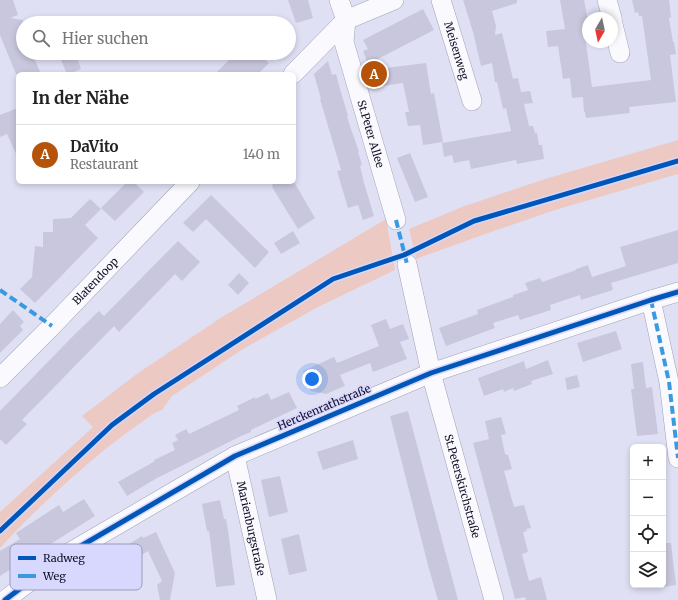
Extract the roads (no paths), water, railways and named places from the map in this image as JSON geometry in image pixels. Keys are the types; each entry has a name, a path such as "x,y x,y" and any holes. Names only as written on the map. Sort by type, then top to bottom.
{"street":[{"name":"St.Peter Allee","path":"339,0 346,20 344,42 396,220"},
{"path":"295,72 346,20 394,0"},
{"name":"Meisenweg","path":"441,0 472,101"},
{"path":"607,0 610,12"},
{"path":"618,44 620,53"},
{"name":"Blatendoop","path":"0,378 188,184"},
{"path":"407,264 431,372"},
{"name":"Herckenrathstraße","path":"84,544 235,456 431,372 678,292"},
{"path":"650,300 669,382 678,458"},
{"name":"St.Peterskirchstraße","path":"431,372 494,600"},
{"name":"Marienburgstraße","path":"235,456 267,600"},
{"name":"Herckenrathstraße","path":"6,600 19,590"}],"place":[{"name":"DaVito","path":"374,74"}]}
